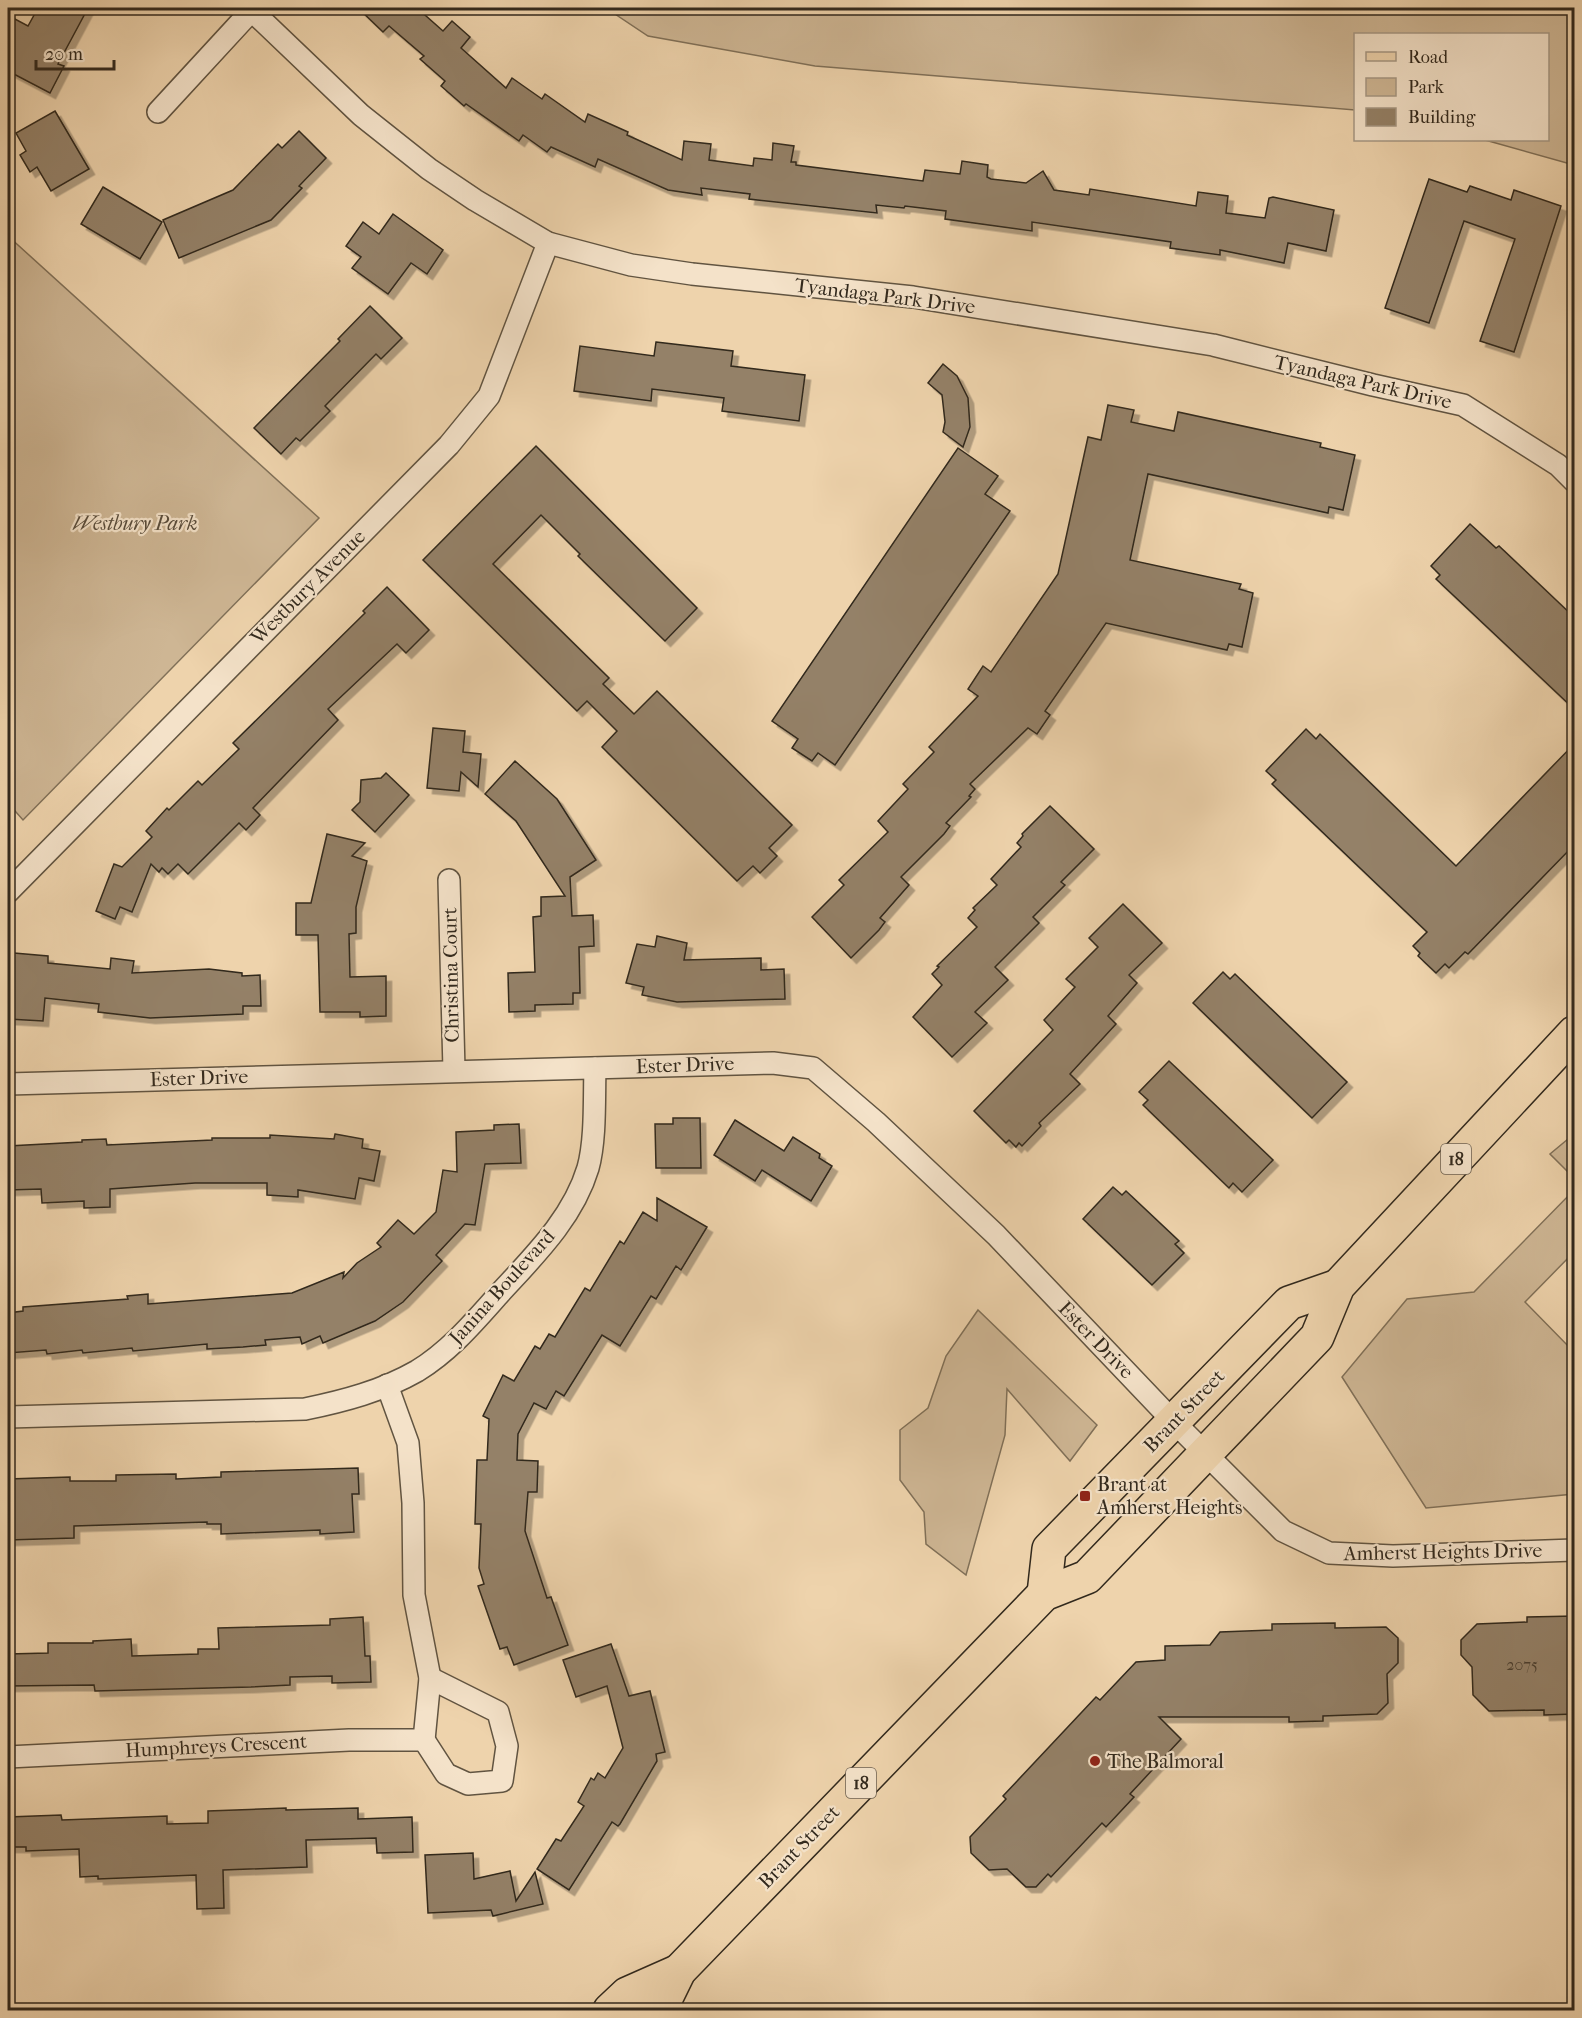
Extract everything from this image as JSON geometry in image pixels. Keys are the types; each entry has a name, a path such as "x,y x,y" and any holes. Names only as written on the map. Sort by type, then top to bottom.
{"main road":[{"name":"Brant Street","path":"660,2010 679,1971 1044,1594 1087,1577 1204,1452 1317,1337 1338,1286 1575,1033"},
{"name":"Brant Street","path":"1044,1594 1049,1549 1289,1303 1338,1286"},
{"name":"Brant Street","path":"610,2010 627,1994 679,1971"}],"street":[{"path":"158,112 250,9"},
{"name":"Tyandaga Park Drive","path":"250,9 361,115 429,169 548,243 641,267 913,297 1213,345 1373,386 1463,405 1558,465 1575,481"},
{"name":"Westbury Avenue","path":"8,892 449,445 489,396 548,243"},
{"name":"Christina Court","path":"449,880 454,1070"},
{"name":"Ester Drive","path":"8,1084 773,1063 813,1068 876,1122 996,1235 1204,1452"},
{"name":"Janina Boulevard","path":"8,1417 305,1409 345,1401 418,1370 459,1338 553,1233 571,1207 588,1167 594,1120 595,1068"},
{"path":"387,1385 408,1443 413,1503 414,1595 430,1678 424,1740 446,1774 468,1784 502,1781 507,1746 498,1712 430,1678"},
{"name":"Amherst Heights Drive","path":"1204,1452 1283,1531 1329,1553 1393,1556 1575,1550"},
{"name":"Humphreys Crescent","path":"8,1757 349,1740 424,1740"}],"green space":[{"path":"606,8 1574,8 1574,165 1489,141 1549,141 1549,33 1354,33 1354,110 815,66 648,36"},
{"name":"Westbury Park","path":"8,236 319,518 23,820 8,803"},
{"path":"1574,1134 1574,1178 1550,1154"},
{"path":"1574,1190 1574,1252 1525,1302 1574,1352 1574,1494 1426,1508 1342,1377 1407,1299 1474,1292"},
{"path":"978,1310 1097,1425 1070,1461 1007,1389 1005,1435 966,1575 926,1544 924,1512 900,1480 900,1430 928,1408 946,1356"}],"building":[{"path":"38,8 88,8 58,64 64,66 50,93 8,71 8,33 15,19 28,26"},
{"path":"358,8 417,8 443,31 452,21 470,37 461,48 506,88 512,78 542,99 545,94 585,122 588,114 682,160 684,141 711,144 709,160 753,166 754,158 772,160 773,143 794,146 791,162 796,162 796,165 923,181 925,170 960,174 962,161 988,165 987,177 991,179 1026,183 1043,171 1054,190 1089,195 1090,189 1196,206 1198,192 1228,196 1226,213 1265,218 1269,198 1273,197 1334,210 1326,251 1288,243 1284,263 1220,250 1220,255 1170,248 1171,242 1032,222 1032,231 945,219 946,211 905,206 904,208 876,205 877,213 749,199 750,194 701,188 702,195 668,190 598,159 595,167 551,147 547,152 523,135 519,141 466,104 464,106 441,86 445,81 420,59 424,56 389,26 383,32"},
{"path":"55,111 89,169 51,191 37,167 30,172 20,155 26,151 16,133"},
{"path":"299,131 326,158 299,186 302,188 271,220 179,258 163,220 233,190 278,144 282,148"},
{"path":"1429,179 1467,192 1470,186 1511,200 1514,190 1561,206 1514,352 1480,341 1515,239 1464,221 1429,323 1385,308"},
{"path":"103,187 162,222 140,259 81,224"},
{"path":"393,214 443,250 427,274 411,263 388,294 352,268 361,257 346,246 363,222 379,234"},
{"path":"370,306 402,338 381,359 376,354 325,406 330,411 300,441 296,438 281,454 254,428 340,341 338,339"},
{"path":"656,342 733,351 731,366 805,375 799,421 722,411 724,398 652,389 651,401 574,391 580,346 654,356"},
{"path":"943,364 957,376 968,398 970,427 963,447 943,432 945,422 942,395 928,383"},
{"path":"1108,405 1134,410 1131,422 1174,431 1178,412 1321,443 1320,447 1355,455 1343,510 1329,507 1328,513 1148,474 1130,560 1241,584 1239,589 1253,593 1242,647 1229,644 1227,650 1106,623 1045,711 1050,715 1037,734 1028,728 970,784 975,789 969,796 971,797 946,823 950,826 944,834 901,877 909,885 880,918 885,922 879,930 851,958 812,917 844,885 839,880 888,832 878,821 908,789 903,784 934,752 929,747 978,696 968,689 983,666 991,672 1058,574 1088,437 1101,440"},
{"path":"536,446 697,608 665,641 578,556 580,554 541,515 493,564 609,678 603,684 634,714 657,691 792,825 769,848 777,856 760,873 753,866 737,881 602,747 617,731 587,701 577,711 423,560"},
{"path":"958,448 998,476 985,494 1010,511 835,765 818,753 812,761 792,748 798,739 772,721"},
{"path":"1470,524 1496,548 1499,546 1575,618 1575,710 1436,579 1440,575 1431,566"},
{"path":"387,587 429,630 406,653 397,644 328,709 338,720 253,808 260,815 246,830 239,823 188,874 178,864 168,874 162,868 159,872 151,864 132,912 120,907 115,919 96,911 114,864 122,867 152,837 146,831 167,808 169,810 198,781 202,785 239,749 233,743 365,613 363,611"},
{"path":"433,728 465,731 463,752 481,754 478,787 461,772 459,791 427,788"},
{"path":"1306,729 1316,739 1320,734 1456,866 1575,743 1575,844 1468,954 1465,952 1449,968 1445,964 1436,973 1418,956 1420,953 1413,946 1427,932 1272,784 1276,780 1266,771"},
{"path":"515,761 557,799 596,860 570,877 572,916 593,915 594,946 579,947 580,993 573,993 573,1004 535,1005 535,1011 509,1012 508,973 535,972 533,917 541,916 541,897 565,896 516,821 485,794"},
{"path":"386,773 409,795 375,832 352,810 360,802 361,780 381,778"},
{"path":"1050,806 1094,849 1061,882 1065,885 1033,917 1039,923 995,967 1008,980 975,1012 987,1023 952,1057 913,1017 942,985 932,974 939,967 937,966 977,927 968,918 975,910 973,908 997,885 991,879 1021,847 1017,843 1023,836 1022,834"},
{"path":"327,834 365,843 352,856 367,861 356,907 356,933 349,934 350,977 386,976 386,1016 360,1017 360,1012 320,1012 318,935 296,935 296,903 311,903"},
{"path":"1123,904 1162,943 1129,975 1137,983 1108,1016 1116,1024 1070,1074 1080,1084 1039,1123 1041,1126 1022,1146 1019,1143 1016,1147 1009,1140 1006,1143 974,1111 1053,1030 1044,1020 1075,987 1066,979 1098,947 1089,938"},
{"path":"657,936 687,943 684,960 761,958 761,970 784,969 785,999 677,1002 642,995 644,987 626,983 637,944 655,947"},
{"path":"14,953 48,956 48,963 110,969 111,958 134,961 132,973 209,969 242,973 242,976 260,975 261,1006 243,1006 243,1014 150,1018 98,1012 99,1004 45,998 43,1021 8,1019 8,993 11,993"},
{"path":"1223,972 1230,979 1235,974 1347,1082 1312,1118 1193,1003"},
{"path":"1169,1061 1273,1160 1242,1192 1233,1183 1229,1188 1143,1105 1148,1100 1139,1092"},
{"path":"673,1118 700,1118 701,1168 656,1168 655,1124 673,1124"},
{"path":"735,1120 784,1151 793,1137 820,1154 819,1158 832,1166 811,1201 762,1170 755,1181 714,1155"},
{"path":"519,1124 521,1163 485,1164 475,1225 465,1224 436,1255 442,1261 403,1302 375,1321 323,1343 320,1336 302,1344 300,1337 265,1340 266,1345 207,1349 207,1344 133,1351 132,1348 83,1353 82,1350 47,1354 46,1350 8,1353 8,1313 23,1311 23,1307 128,1299 127,1296 148,1294 148,1304 292,1293 344,1272 343,1278 357,1263 381,1247 377,1243 398,1220 414,1234 436,1212 443,1170 457,1172 456,1132 494,1130 494,1125"},
{"path":"335,1134 363,1139 362,1148 380,1151 374,1181 359,1178 355,1199 298,1190 298,1197 267,1195 267,1183 195,1183 110,1189 110,1207 84,1208 84,1201 42,1203 41,1189 8,1190 8,1146 106,1139 107,1145 212,1140 212,1138 270,1138 270,1135 334,1139"},
{"path":"1113,1187 1122,1195 1126,1191 1179,1241 1175,1244 1184,1253 1152,1285 1083,1219"},
{"path":"657,1198 707,1227 681,1270 676,1266 656,1299 651,1296 620,1346 602,1335 564,1396 556,1391 546,1409 534,1403 518,1434 517,1460 538,1461 537,1492 528,1492 525,1531 547,1598 551,1597 568,1645 514,1665 507,1647 500,1649 478,1586 484,1584 479,1568 481,1524 475,1524 477,1460 487,1460 489,1419 483,1416 503,1375 514,1381 535,1346 540,1349 549,1334 555,1337 585,1288 590,1291 620,1241 624,1244 643,1212 657,1221"},
{"path":"358,1468 359,1494 352,1494 354,1532 320,1534 320,1530 221,1534 221,1524 207,1524 207,1522 74,1526 74,1538 8,1540 8,1479 70,1477 70,1481 116,1481 116,1475 176,1474 176,1479 221,1477 221,1472"},
{"path":"1575,1616 1575,1714 1544,1715 1544,1710 1489,1711 1473,1695 1472,1667 1461,1655 1461,1640 1477,1624 1527,1622 1527,1617"},
{"path":"363,1617 365,1656 370,1656 371,1682 332,1683 332,1676 290,1677 290,1685 251,1687 95,1691 94,1685 8,1686 8,1654 48,1653 48,1643 93,1643 93,1641 131,1639 132,1656 198,1654 198,1649 219,1649 218,1628 330,1625 330,1619"},
{"name":"The Balmoral","path":"1335,1623 1335,1628 1386,1627 1398,1638 1398,1663 1387,1674 1388,1703 1377,1714 1323,1716 1323,1721 1289,1722 1289,1717 1159,1717 1181,1739 1130,1794 1134,1797 1106,1827 1102,1823 1051,1877 1048,1874 1036,1887 1026,1887 1007,1869 989,1870 971,1853 970,1837 1006,1799 1003,1796 1096,1697 1100,1700 1136,1662 1165,1660 1165,1646 1210,1645 1220,1632 1272,1630 1272,1624"},
{"path":"611,1644 629,1696 650,1691 665,1752 656,1754 657,1761 620,1824 618,1826 612,1822 569,1890 537,1869 556,1839 561,1841 584,1806 578,1802 591,1778 594,1780 598,1773 605,1778 623,1748 607,1686 576,1697 563,1660"},
{"path":"286,1808 286,1810 358,1808 358,1819 412,1817 413,1852 377,1853 376,1838 306,1840 307,1867 223,1870 224,1908 197,1909 196,1875 98,1879 98,1876 80,1877 79,1849 26,1851 26,1847 8,1847 8,1817 61,1815 62,1820 167,1816 167,1824 208,1823 208,1811"},
{"path":"473,1853 474,1879 510,1871 516,1901 535,1872 543,1904 493,1916 491,1910 428,1913 425,1855"}],"place":[{"name":"Brant at Amherst Heights","path":"1085,1496"},
{"name":"The Balmoral","path":"1095,1761"}]}
